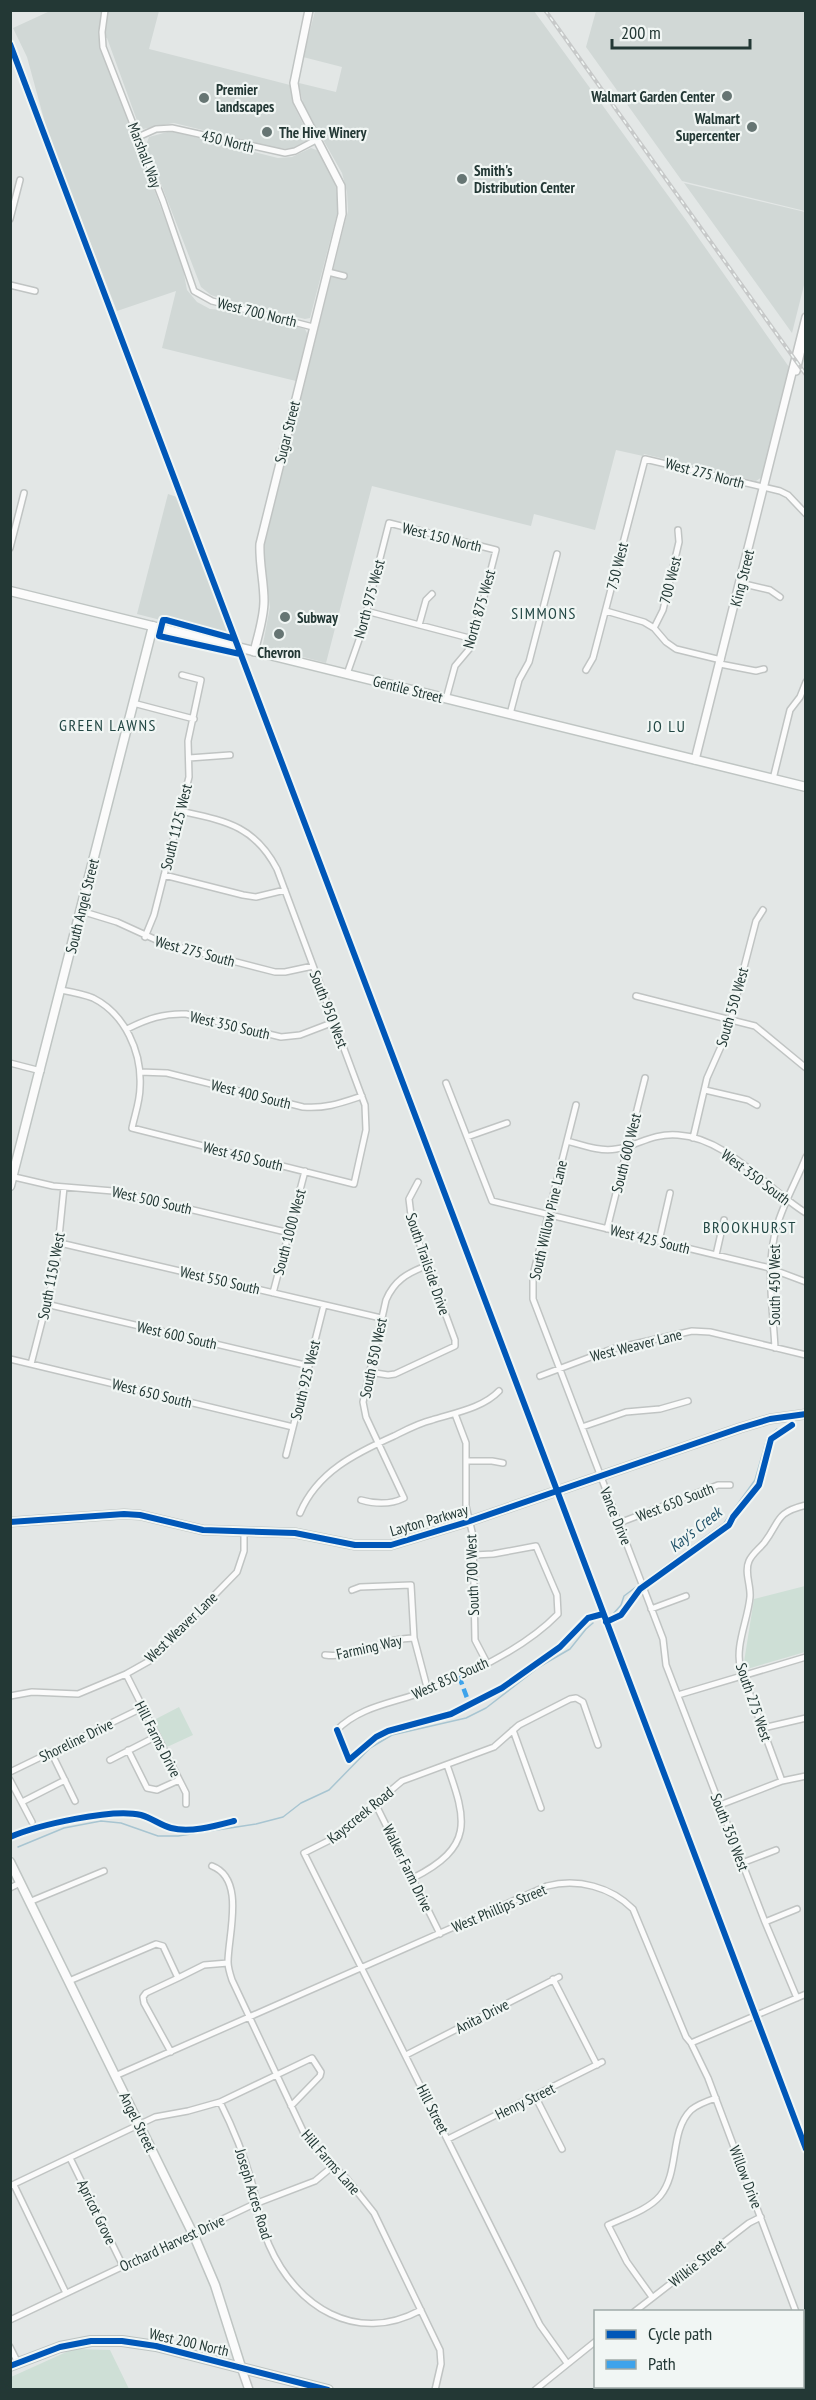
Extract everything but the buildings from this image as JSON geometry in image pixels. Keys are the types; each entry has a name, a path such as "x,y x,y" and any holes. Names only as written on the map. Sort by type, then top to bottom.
{"main road":[{"name":"Gentile Street","path":"10,591 806,787"},
{"name":"South Angel Street","path":"11,1180 62,990 153,627"},
{"name":"Layton Parkway","path":"10,1522 124,1514 140,1515 203,1530 295,1533 355,1545 391,1545 417,1539 740,1428 770,1419 806,1414"},
{"name":"Angel Street","path":"10,1862 192,2233 215,2285 241,2367"},
{"name":"West 200 North","path":"14,2365 60,2347 91,2341 110,2341 156,2346 328,2390"}],"street":[{"name":"Marshall Way","path":"105,10 102,32 103,47 186,267 189,281 194,291 201,296"},
{"name":"Sugar Street","path":"254,652 264,611 259,563 260,544 342,214 341,186 297,101 293,81 309,10"},
{"name":"450 North","path":"138,137 156,129 172,128 277,153 295,152 316,140"},
{"path":"10,219 20,180"},
{"path":"328,272 344,276"},
{"path":"10,285 34,291"},
{"name":"West 700 North","path":"201,296 212,302 314,327"},
{"name":"King Street","path":"695,760 806,317"},
{"name":"King Street","path":"787,395 791,390 806,332"},
{"name":"West 275 North","path":"645,459 780,491 793,500 806,514"},
{"name":"750 West","path":"586,670 593,658 645,459"},
{"path":"10,548 13,527 24,493"},
{"name":"West 150 North","path":"389,523 496,550"},
{"name":"North 975 West","path":"347,674 389,523"},
{"name":"700 West","path":"654,627 663,610 680,542 678,530"},
{"name":"North 875 West","path":"446,699 455,666 466,656 473,639 496,550"},
{"path":"510,714 519,680 530,662 556,554"},
{"path":"740,583 770,590 780,597"},
{"path":"419,625 426,600 432,594"},
{"path":"366,611 473,639"},
{"path":"606,611 637,619 654,627 666,642 676,649 756,671 764,669"},
{"name":"South 1125 West","path":"145,937 154,915 189,777 188,741 201,680 182,675"},
{"path":"773,779 790,710 800,698 805,682"},
{"path":"133,703 194,719"},
{"path":"189,758 230,755"},
{"name":"South 950 West","path":"180,811 228,822 248,832 268,851 277,869 362,1096 367,1115 354,1184"},
{"path":"164,875 256,897 285,890"},
{"name":"South 550 West","path":"693,1138 712,1065 727,1034 756,921 763,910"},
{"name":"West 275 South","path":"81,911 117,922 145,937 163,943 275,972 301,970 313,966"},
{"path":"62,990 93,998 114,1014 127,1029 140,1072"},
{"path":"636,996 644,1001 755,1026 806,1068"},
{"name":"West 350 South","path":"127,1029 151,1018 173,1013 186,1014 281,1037 300,1035 334,1022"},
{"path":"10,1063 41,1071"},
{"name":"West 400 South","path":"140,1072 167,1073 303,1107 332,1106 362,1096"},
{"name":"West 450 South","path":"140,1072 139,1100 132,1128 354,1184"},
{"name":"South 600 West","path":"607,1228 645,1078"},
{"path":"446,1083 467,1137 507,1123"},
{"path":"705,1090 748,1100 757,1105"},
{"name":"South Willow Pine Lane","path":"559,1368 532,1299 533,1275 576,1105"},
{"name":"West 350 South","path":"567,1141 608,1150 664,1135 693,1138 733,1157 787,1201 806,1213"},
{"name":"West 425 South","path":"467,1137 492,1201 771,1269 806,1282"},
{"name":"South 450 West","path":"776,1348 771,1269 774,1239 806,1157"},
{"name":"South 1000 West","path":"273,1293 305,1171"},
{"name":"West 500 South","path":"11,1180 113,1191 290,1233"},
{"name":"South Trailside Drive","path":"369,1372 395,1374 455,1347 455,1340 426,1266 408,1210 409,1199 418,1182"},
{"name":"South 1150 West","path":"31,1364 60,1243 64,1187"},
{"path":"659,1241 670,1193"},
{"path":"716,1255 724,1220"},
{"name":"West 550 South","path":"60,1243 381,1318"},
{"name":"South 850 West","path":"361,1500 373,1504 397,1502 404,1498 364,1408 364,1393 390,1289 405,1275 426,1266"},
{"name":"West 600 South","path":"46,1304 309,1366"},
{"name":"South 925 West","path":"286,1455 324,1305"},
{"name":"West Weaver Lane","path":"540,1376 620,1346 692,1330 710,1332 806,1355"},
{"name":"West 650 South","path":"10,1359 293,1427"},
{"name":"Vance Drive","path":"559,1368 663,1639 666,1665"},
{"path":"300,1513 305,1501 338,1464 354,1454 423,1422 456,1414 493,1397 499,1390"},
{"path":"582,1427 626,1412 660,1409 688,1401"},
{"name":"South 700 West","path":"456,1414 466,1443 466,1506 474,1555 475,1640 487,1663"},
{"path":"467,1461 504,1463"},
{"name":"West 650 South","path":"619,1523 718,1485 730,1485"},
{"name":"South 275 West","path":"782,1781 742,1675 739,1654 750,1597 747,1568 749,1561 769,1535 779,1517 786,1511 806,1504"},
{"name":"West Weaver Lane","path":"10,1696 32,1692 78,1694 126,1674 151,1660 237,1572 244,1551 244,1531"},
{"name":"West 850 South","path":"337,1730 347,1720 366,1711 428,1690 487,1663 543,1630 558,1614 557,1595 536,1546 474,1555"},
{"path":"352,1590 360,1587 411,1585 414,1638 428,1690"},
{"path":"651,1609 686,1596"},
{"name":"Farming Way","path":"325,1655 343,1655 390,1641 414,1638"},
{"path":"678,1695 806,1657"},
{"name":"South 350 West","path":"666,1665 765,1922 797,1998"},
{"name":"Hill Farms Drive","path":"126,1674 186,1793 186,1804"},
{"name":"Kayscreek Road","path":"304,1853 334,1838 402,1781 484,1752 503,1741 513,1730 570,1699 576,1698 583,1702 598,1745"},
{"name":"Shoreline Drive","path":"10,1772 142,1708"},
{"path":"763,1728 806,1718"},
{"path":"513,1730 542,1808"},
{"path":"110,1760 157,1736"},
{"path":"129,1750 147,1788 157,1790 179,1780"},
{"path":"51,1752 75,1800"},
{"path":"413,1878 433,1868 445,1858 459,1835 462,1809 447,1765"},
{"path":"720,1805 782,1781 806,1776"},
{"path":"10,1780 32,1822"},
{"path":"22,1802 65,1780"},
{"name":"Walker Farm Drive","path":"375,1803 440,1934"},
{"path":"742,1863 776,1850"},
{"name":"Hill Street","path":"304,1853 540,2325 567,2363"},
{"name":"Hill Farms Lane","path":"212,1866 225,1878 233,1904 228,1963 232,1980 304,2133 358,2192 374,2214 440,2350 441,2364 435,2390"},
{"path":"29,1902 104,1871"},
{"path":"10,1888 20,1883"},
{"name":"West Phillips Street","path":"115,2076 554,1884 575,1883 604,1889 621,1897 633,1909 686,2037 691,2043"},
{"path":"765,1922 797,1909"},
{"path":"69,1982 160,1944 178,1978"},
{"path":"171,2052 144,2003 143,1997 146,1993 204,1965 228,1963"},
{"name":"Anita Drive","path":"406,2055 556,1978 568,2008 600,2064"},
{"path":"691,2043 806,1994"},
{"name":"Willow Drive","path":"691,2043 716,2097 795,2310"},
{"path":"66,2293 12,2185 155,2117 220,2102 312,2058 321,2072 320,2076 291,2106"},
{"name":"Henry Street","path":"448,2139 600,2064"},
{"path":"535,2096 562,2148"},
{"path":"652,2297 627,2262 608,2225 651,2205 660,2197 670,2178 681,2128 686,2117 700,2104 716,2097"},
{"name":"Joseph Acres Road","path":"220,2102 243,2155 265,2234 279,2263 300,2291 323,2310 346,2321 368,2324 392,2322 421,2310"},
{"name":"Apricot Grove","path":"70,2158 123,2266"},
{"name":"Orchard Harvest Drive","path":"10,2320 257,2203 315,2181 333,2166"},
{"name":"Wilkie Street","path":"636,2310 748,2223 761,2217"},
{"path":"535,2390 594,2343"},
{"path":"10,2347 14,2365"},
{"name":"Angel Street","path":"241,2367 249,2390"}],"shaded area":[{"path":"50,11 159,11 149,49 290,85 294,106 309,136 306,141 291,149 276,148 174,123 143,129 139,126 107,38 99,36 104,56 182,264 187,290 197,302 210,309 235,311 305,329 308,335 296,381 162,348 176,291 117,311 48,134 27,57 13,28"},
{"path":"315,11 534,11 789,367 762,477 756,481 644,454 643,456 616,450 595,530 534,514 531,526 372,486 326,663 266,647 263,644 270,607 264,562 265,540 348,211 347,192 342,173 304,106 299,87 299,83 336,92 342,67 303,57"},
{"path":"596,11 805,11 805,211 682,181 586,47"},
{"path":"171,131 278,158 292,157 311,148 319,151 335,182 339,206 310,318 305,319 220,298 211,295 201,287 146,145 149,137"},
{"path":"684,183 805,212 805,281 792,333"},
{"path":"168,494 183,499 235,639 137,614"},
{"path":"805,1586 805,1652 747,1669 744,1662 754,1599"},
{"path":"179,1707 193,1735 167,1747 154,1720"},
{"path":"73,2349 110,2350 129,2389 11,2389 11,2377"}],"waterway":[{"name":"Kay's Creek","path":"651,1576 724,1523 755,1480 767,1438 777,1429"},
{"name":"Kay's Creek","path":"614,1613 621,1605 624,1596 636,1587"},
{"name":"Kay's Creek","path":"18,1847 64,1828 101,1821 121,1823 158,1836 178,1836 256,1824 283,1817 301,1803 329,1790 370,1748 392,1735 466,1718 486,1708 539,1667 570,1649 593,1623"}],"railway":[{"path":"545,10 806,375"}],"marked path":[{"path":"459,1676 470,1706"}],"cycle path":[{"path":"10,44 806,2149"},
{"path":"235,639 166,620 163,620 159,636 240,654"},
{"path":"10,1522 124,1514 140,1515 203,1530 295,1533 355,1545 391,1545 470,1521 740,1428 770,1419 806,1414"},
{"path":"606,1622 621,1615 640,1589 729,1525 759,1485 771,1439 792,1425"},
{"path":"337,1730 349,1760 376,1737 388,1731 451,1714 502,1688 560,1647 588,1618 603,1614"},
{"path":"10,1837 56,1823 112,1814 141,1815 167,1827 186,1830 234,1821"},
{"path":"10,2366 60,2347 91,2341 122,2341 156,2346 328,2390"}],"place":[{"name":"Walmart Garden Center","path":"727,96"},
{"name":"Premier landscapes","path":"204,98"},
{"name":"Walmart Supercenter","path":"752,127"},
{"name":"The Hive Winery","path":"267,132"},
{"name":"Smith's Distribution Center","path":"462,179"},
{"name":"Subway","path":"285,617"},
{"name":"Chevron","path":"279,634"}],"district":[{"name":"SIMMONS","path":"544,613"},
{"name":"GREEN LAWNS","path":"108,725"},
{"name":"JO LU","path":"667,726"},
{"name":"BROOKHURST","path":"750,1227"}]}
